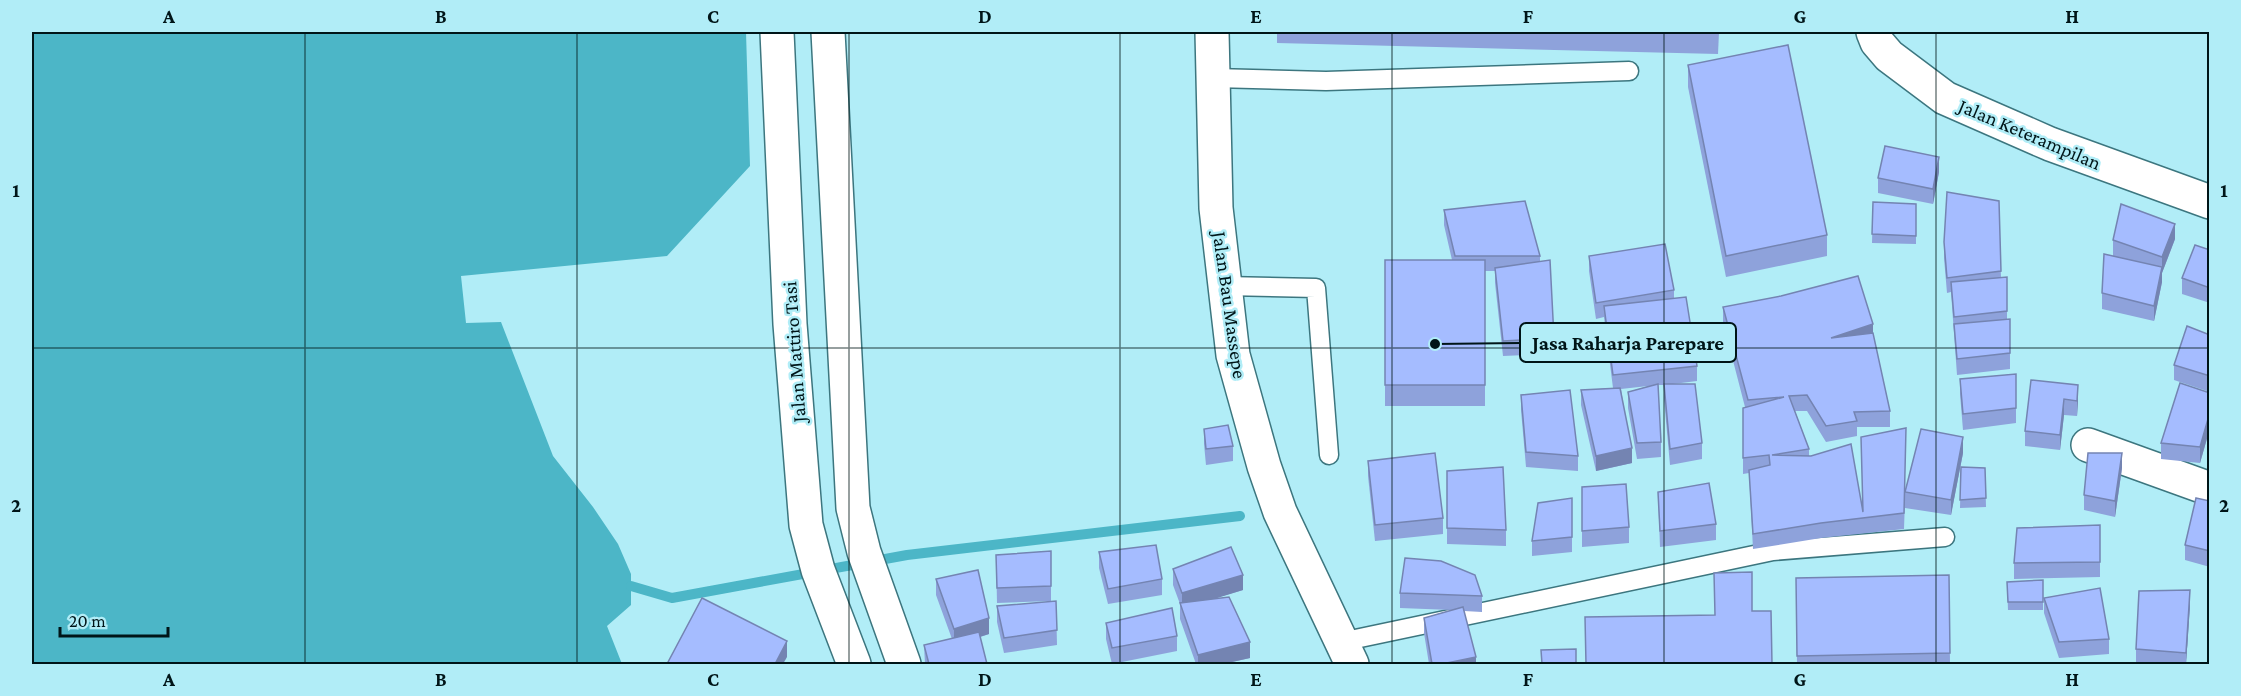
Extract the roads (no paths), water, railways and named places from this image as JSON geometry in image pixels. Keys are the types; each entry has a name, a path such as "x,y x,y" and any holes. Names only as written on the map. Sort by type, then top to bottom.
{"main road":[{"name":"Jalan Mattiro Tasi","path":"777,32 790,324 806,525 818,570 854,664"},
{"path":"828,32 853,508 874,580 904,664"},
{"name":"Jalan Bau Massepe","path":"1212,32 1216,208 1233,355 1264,466 1280,512 1347,653"},
{"name":"Jalan Keterampilan","path":"1872,32 1889,56 1945,98 2060,148 2210,202"},
{"path":"2088,445 2210,489"}],"lane":[{"path":"1214,78 1326,81 1629,71"},
{"path":"1225,286 1316,288 1329,455"},
{"path":"1347,653 1773,551 1945,537"}],"water":[{"path":"32,32 746,32 750,166 667,256 461,276 466,323 501,322 553,456 593,507 618,544 631,574 631,605 607,626 622,664 32,664"}],"waterway":[{"path":"631,586 672,598 907,555 1240,516"}],"place":[{"name":"Jasa Raharja Parepare","path":"1435,344"}]}
